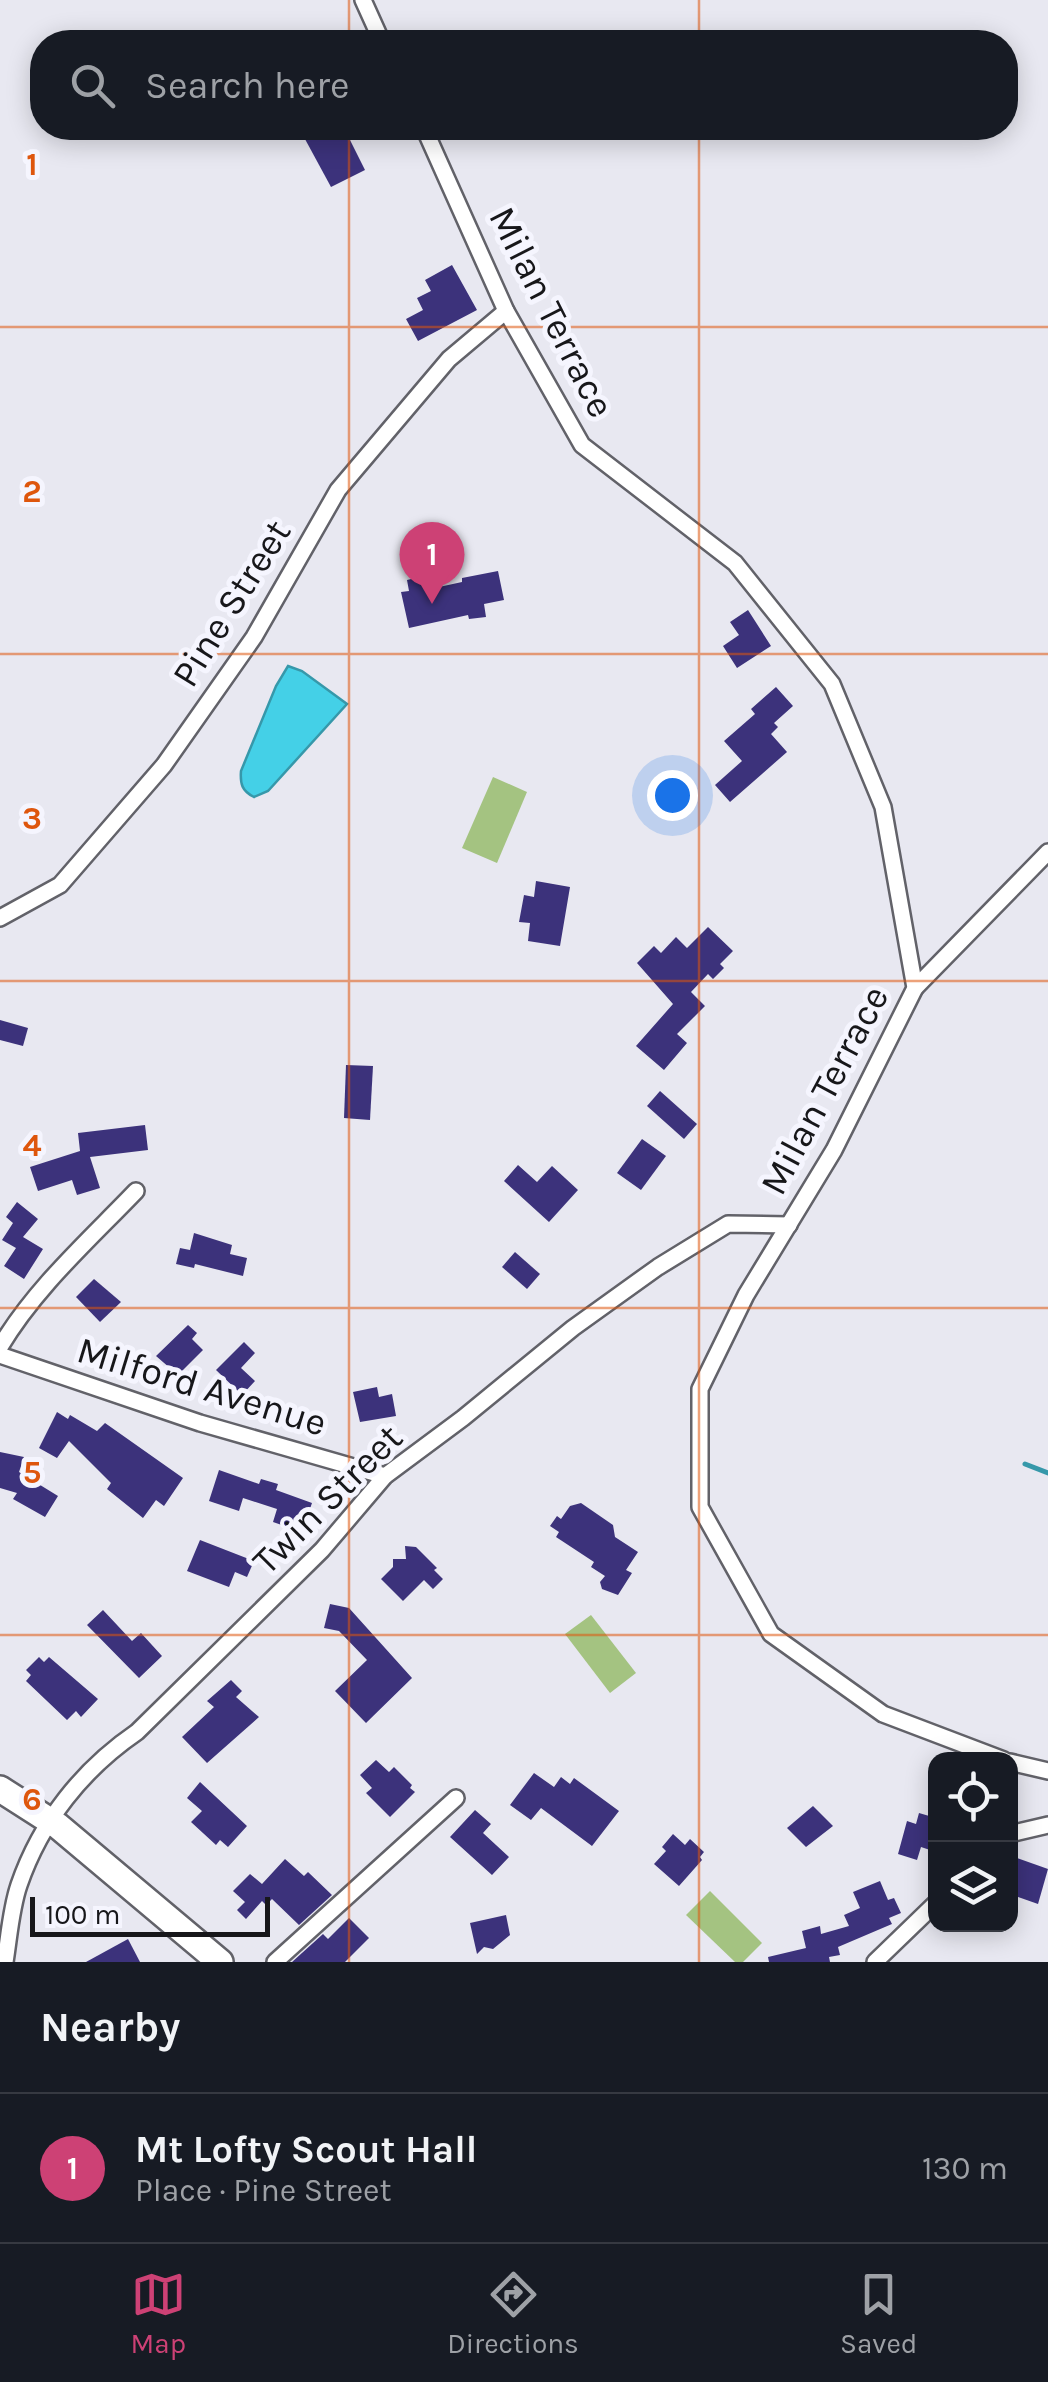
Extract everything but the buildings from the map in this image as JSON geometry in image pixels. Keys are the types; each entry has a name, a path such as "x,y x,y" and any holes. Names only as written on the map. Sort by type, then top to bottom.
{"main road":[{"path":"0,1789 49,1819 220,1962"}],"street":[{"path":"362,0 376,30"},
{"name":"Milan Terrace","path":"429,140 506,310 582,445 734,563 832,684 883,807 916,988 834,1150 746,1295 700,1389 700,1507 771,1634 882,1714 983,1752"},
{"name":"Pine Street","path":"0,918 60,885 164,765 254,637 338,490 449,359 506,310"},
{"path":"916,988 1048,852"},
{"path":"0,1347 62,1267 136,1191"},
{"name":"Twin Street","path":"5,1962 18,1886 49,1819 104,1755 137,1732 322,1550 385,1476 573,1328 658,1267 728,1224 789,1225"},
{"name":"Milford Avenue","path":"0,1355 200,1423 385,1476"},
{"name":"Milan Terrace","path":"1018,1764 1048,1771"},
{"path":"275,1962 456,1798"},
{"path":"1018,1832 1048,1825"},
{"path":"876,1962 928,1911"}],"green space":[{"path":"493,777 527,792 497,863 462,848"},
{"path":"591,1615 636,1673 610,1693 565,1634"},
{"path":"710,1891 762,1943 743,1962 735,1962 686,1915"}],"water":[{"path":"288,666 302,671 347,704 268,791 254,797 243,787 241,771"}],"waterway":[{"path":"1025,1464 1048,1473"}],"place":[{"name":"Mt Lofty Scout Hall","path":"432,604"}]}
